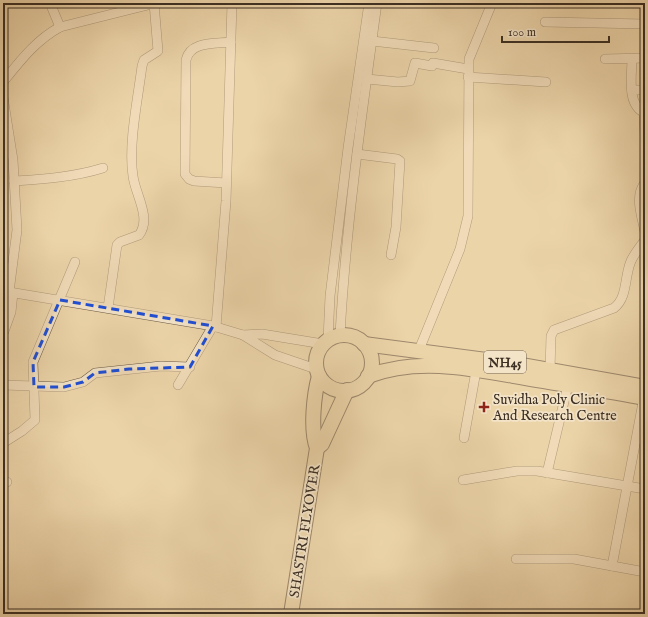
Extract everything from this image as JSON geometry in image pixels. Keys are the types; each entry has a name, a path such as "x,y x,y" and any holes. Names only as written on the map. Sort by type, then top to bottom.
{"highway":[{"name":"NH45","path":"330,340 354,337 364,344 419,350 550,370 645,394"},
{"path":"318,373 328,386 340,390 347,390 322,444 317,448 315,443 314,411 318,373 316,356 330,340"},
{"path":"364,344 371,356 371,370 368,376"},
{"name":"NH45","path":"347,390 359,386 368,376 395,367 415,365 456,367 568,385 645,394"},
{"name":"SHASTRI FLYOVER","path":"291,614 317,448"}],"street":[{"path":"50,3 60,27"},
{"path":"3,82 32,47 49,33 60,27 155,3 158,51 144,60 142,66 134,125 132,163 133,176 141,205 144,224 139,235 120,242 117,245 108,308"},
{"path":"178,385 214,327 226,183 232,3"},
{"path":"330,340 330,296 347,155 369,3"},
{"path":"330,340 342,294 357,154 377,3"},
{"path":"419,350 460,249 465,232 468,216 469,164 468,73 471,48 492,3"},
{"path":"545,22 645,24 645,3"},
{"path":"372,41 434,48"},
{"path":"226,183 194,181 189,179 184,174 186,60 188,52 194,47 231,42"},
{"path":"605,60 645,58"},
{"path":"632,59 632,90 636,105 644,113 645,136"},
{"path":"367,79 398,82 410,81 415,63 432,66 433,64 468,73 546,82"},
{"path":"632,90 645,90"},
{"path":"3,97 6,142 14,181 17,230 8,292 11,312 3,334"},
{"path":"357,154 400,161 396,227 391,256"},
{"path":"14,181 77,175 103,168"},
{"path":"645,182 641,188 639,201 645,232"},
{"path":"550,370 551,336 554,330 614,308 619,304 623,297 631,260 645,240"},
{"path":"3,444 35,420 33,362 75,262"},
{"path":"8,292 214,327 243,335 275,355 318,373"},
{"path":"243,335 262,334 330,340"},
{"path":"3,385 64,387 84,382 95,373 169,366 190,367"},
{"path":"464,438 476,371"},
{"path":"547,473 568,385"},
{"path":"612,566 645,394"},
{"path":"463,480 517,471 547,473 645,489"},
{"path":"516,559 574,559 645,572"}],"highlighted area":[{"path":"60,300 213,326 190,367 129,369 95,373 83,382 64,387 34,387 33,362"}],"place":[{"name":"Suvidha Poly Clinic And Research Centre","path":"484,407"}]}
